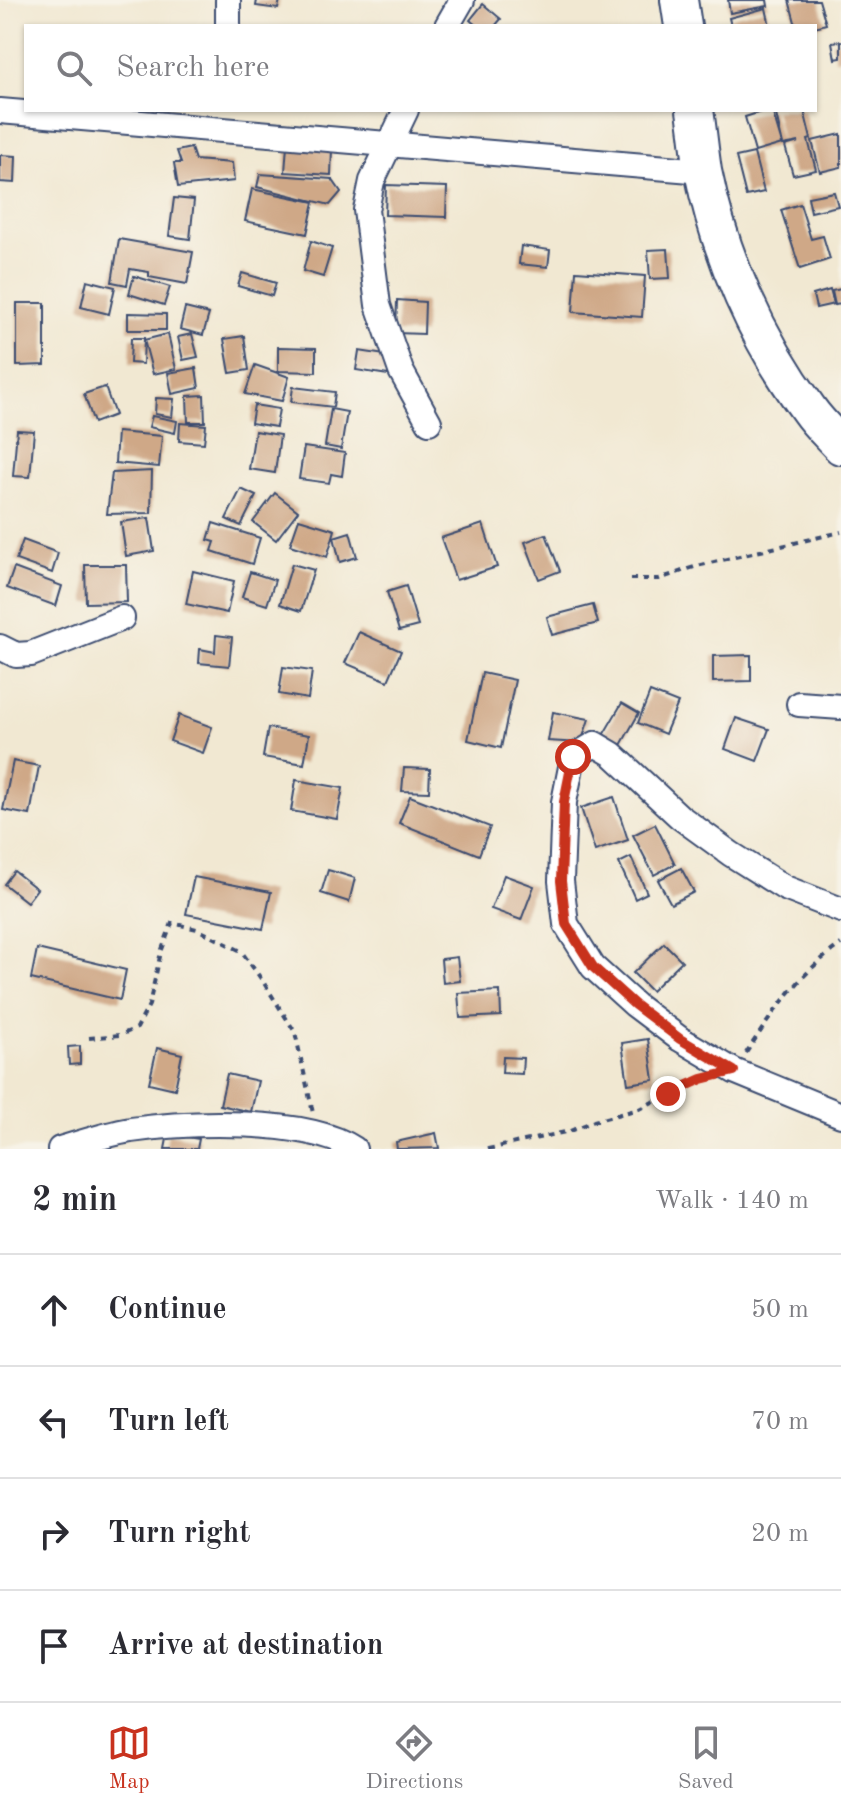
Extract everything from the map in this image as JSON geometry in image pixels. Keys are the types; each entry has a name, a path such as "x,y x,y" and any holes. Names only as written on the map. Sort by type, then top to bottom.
{"main road":[{"path":"679,0 683,24"},
{"path":"695,112 703,171 739,288 767,346 809,411 841,446"}],"street":[{"path":"228,0 228,24"},
{"path":"448,24 462,0"},
{"path":"0,111 24,112"},
{"path":"25,112 227,120 391,143 703,171"},
{"path":"405,112 372,181 366,210 378,305 401,371 429,422"},
{"path":"0,647 16,655 31,654 122,618"},
{"path":"799,704 841,707"},
{"path":"841,910 785,888 731,854 680,817 612,754 595,744 573,757 564,802 561,881 566,924 593,967 635,1005 680,1039 734,1071 841,1115"},
{"path":"60,1149 148,1128 239,1123 318,1133 354,1149"}],"path":[{"path":"630,579 659,579 697,566 841,532"},
{"path":"89,1038 120,1035 137,1028 149,1005 161,952 172,923 197,929 241,951 295,1032 318,1133"},
{"path":"488,1149 570,1131 639,1109 702,1079 734,1071 795,986 820,959 841,944"}],"building":[{"path":"257,0 280,0 278,9 256,6"},
{"path":"728,0 767,0 768,6 730,13"},
{"path":"789,0 819,0 826,24 817,26 817,24 795,24"},
{"path":"483,4 501,19 497,24 475,24 470,20"},
{"path":"766,8 770,24 730,24 729,18"},
{"path":"841,41 841,58 835,59 832,42"},
{"path":"773,112 782,144 755,152 745,117"},
{"path":"775,112 804,112 816,170 793,175 785,146 799,142 783,145"},
{"path":"841,134 841,167 820,172 812,141"},
{"path":"287,145 332,148 331,175 285,172"},
{"path":"191,148 195,160 232,163 234,181 178,187 174,163 181,163 177,151"},
{"path":"754,153 764,192 746,196 736,157"},
{"path":"0,155 16,156 15,183 0,182"},
{"path":"260,174 332,179 341,192 330,205 257,187"},
{"path":"386,185 447,187 446,217 385,215"},
{"path":"252,189 314,202 307,234 245,221"},
{"path":"834,192 838,206 811,212 808,197"},
{"path":"174,198 194,200 190,239 169,236"},
{"path":"800,204 811,239 823,236 830,259 800,269 781,210"},
{"path":"119,239 193,252 187,284 149,277 149,272 130,269 127,285 112,282"},
{"path":"311,241 332,248 323,277 303,271"},
{"path":"521,246 550,250 548,267 519,264"},
{"path":"668,249 670,278 650,279 648,250"},
{"path":"576,271 645,276 642,317 573,312"},
{"path":"242,273 276,283 272,296 238,286"},
{"path":"134,276 170,287 164,305 129,294"},
{"path":"87,280 115,287 109,314 81,307"},
{"path":"841,289 841,304 835,305 832,291"},
{"path":"830,290 834,304 816,308 813,295"},
{"path":"397,300 425,302 424,334 396,333"},
{"path":"17,303 45,303 45,365 17,366"},
{"path":"185,308 209,314 203,335 180,329"},
{"path":"128,313 166,314 166,330 128,330"},
{"path":"168,334 176,369 153,374 144,340"},
{"path":"192,334 198,357 183,360 178,337"},
{"path":"244,336 249,370 230,373 224,339"},
{"path":"131,338 144,338 143,364 130,363"},
{"path":"278,347 316,348 316,372 278,371"},
{"path":"359,351 398,357 395,376 356,370"},
{"path":"255,365 289,377 282,401 245,394"},
{"path":"196,368 199,388 172,394 168,373"},
{"path":"105,387 115,415 94,423 84,394"},
{"path":"293,387 335,392 333,407 291,402"},
{"path":"204,395 205,422 188,422 187,396"},
{"path":"156,398 174,399 172,417 155,414"},
{"path":"254,405 279,409 276,427 251,423"},
{"path":"331,409 347,412 341,449 325,446"},
{"path":"152,416 177,421 175,433 149,427"},
{"path":"180,423 206,425 204,443 179,441"},
{"path":"17,430 34,431 30,477 13,476"},
{"path":"255,431 280,435 275,473 249,469"},
{"path":"117,432 162,436 159,467 115,463"},
{"path":"304,447 345,453 342,476 331,474 329,483 299,479"},
{"path":"152,471 151,513 107,514 112,473"},
{"path":"241,489 256,496 241,526 226,519"},
{"path":"275,493 298,511 276,540 253,522"},
{"path":"149,518 154,551 126,556 121,522"},
{"path":"299,519 335,530 327,557 290,545"},
{"path":"213,523 260,538 252,564 212,551 215,542 208,540"},
{"path":"483,524 497,567 456,580 441,538"},
{"path":"350,532 357,557 340,562 334,537"},
{"path":"546,534 560,571 539,579 525,542"},
{"path":"23,540 58,553 52,573 16,560"},
{"path":"292,564 314,570 301,611 280,604"},
{"path":"85,565 126,565 127,602 86,603"},
{"path":"14,568 62,586 56,606 7,588"},
{"path":"193,571 234,581 227,613 186,604"},
{"path":"250,572 275,580 267,605 242,597"},
{"path":"406,586 418,626 399,631 387,592"},
{"path":"593,605 598,623 552,635 547,617"},
{"path":"359,632 401,651 388,681 345,663"},
{"path":"216,635 232,637 229,666 199,663 200,649 215,652"},
{"path":"751,655 751,681 713,682 713,656"},
{"path":"283,667 312,671 308,699 279,694"},
{"path":"482,673 515,680 501,748 468,740"},
{"path":"650,692 678,703 665,734 638,723"},
{"path":"622,703 639,713 620,747 602,737"},
{"path":"553,712 589,719 581,743 548,741"},
{"path":"179,715 212,727 203,753 170,741"},
{"path":"736,718 769,729 757,761 725,749"},
{"path":"268,728 309,735 304,764 263,757"},
{"path":"13,761 39,766 30,815 3,810"},
{"path":"404,768 430,769 429,792 402,791"},
{"path":"296,780 343,788 337,819 291,811"},
{"path":"410,796 490,827 479,855 399,823"},
{"path":"614,797 628,840 595,851 581,808"},
{"path":"655,824 675,864 654,875 633,835"},
{"path":"631,857 647,893 635,899 619,863"},
{"path":"681,868 694,892 671,904 658,880"},
{"path":"328,870 355,878 349,902 321,893"},
{"path":"14,871 37,889 27,902 4,884"},
{"path":"504,875 534,886 521,920 491,909"},
{"path":"194,877 271,892 263,929 186,914"},
{"path":"664,943 682,961 651,991 633,973"},
{"path":"37,949 126,970 120,1000 31,979"},
{"path":"457,957 460,981 443,983 441,959"},
{"path":"500,991 501,1016 460,1018 458,993"},
{"path":"648,1039 654,1080 628,1084 622,1043"},
{"path":"80,1046 80,1064 69,1065 68,1047"},
{"path":"157,1048 182,1054 175,1089 149,1083"},
{"path":"503,1057 523,1058 522,1074 502,1073"},
{"path":"227,1074 258,1081 251,1112 220,1105"},
{"path":"436,1133 439,1148 397,1149 396,1142"},
{"path":"168,1134 199,1139 197,1149 165,1149"}],"route":[{"path":"573,757 564,802 561,881 566,924 593,967 635,1005 680,1039 734,1071 702,1079 668,1094"}]}
